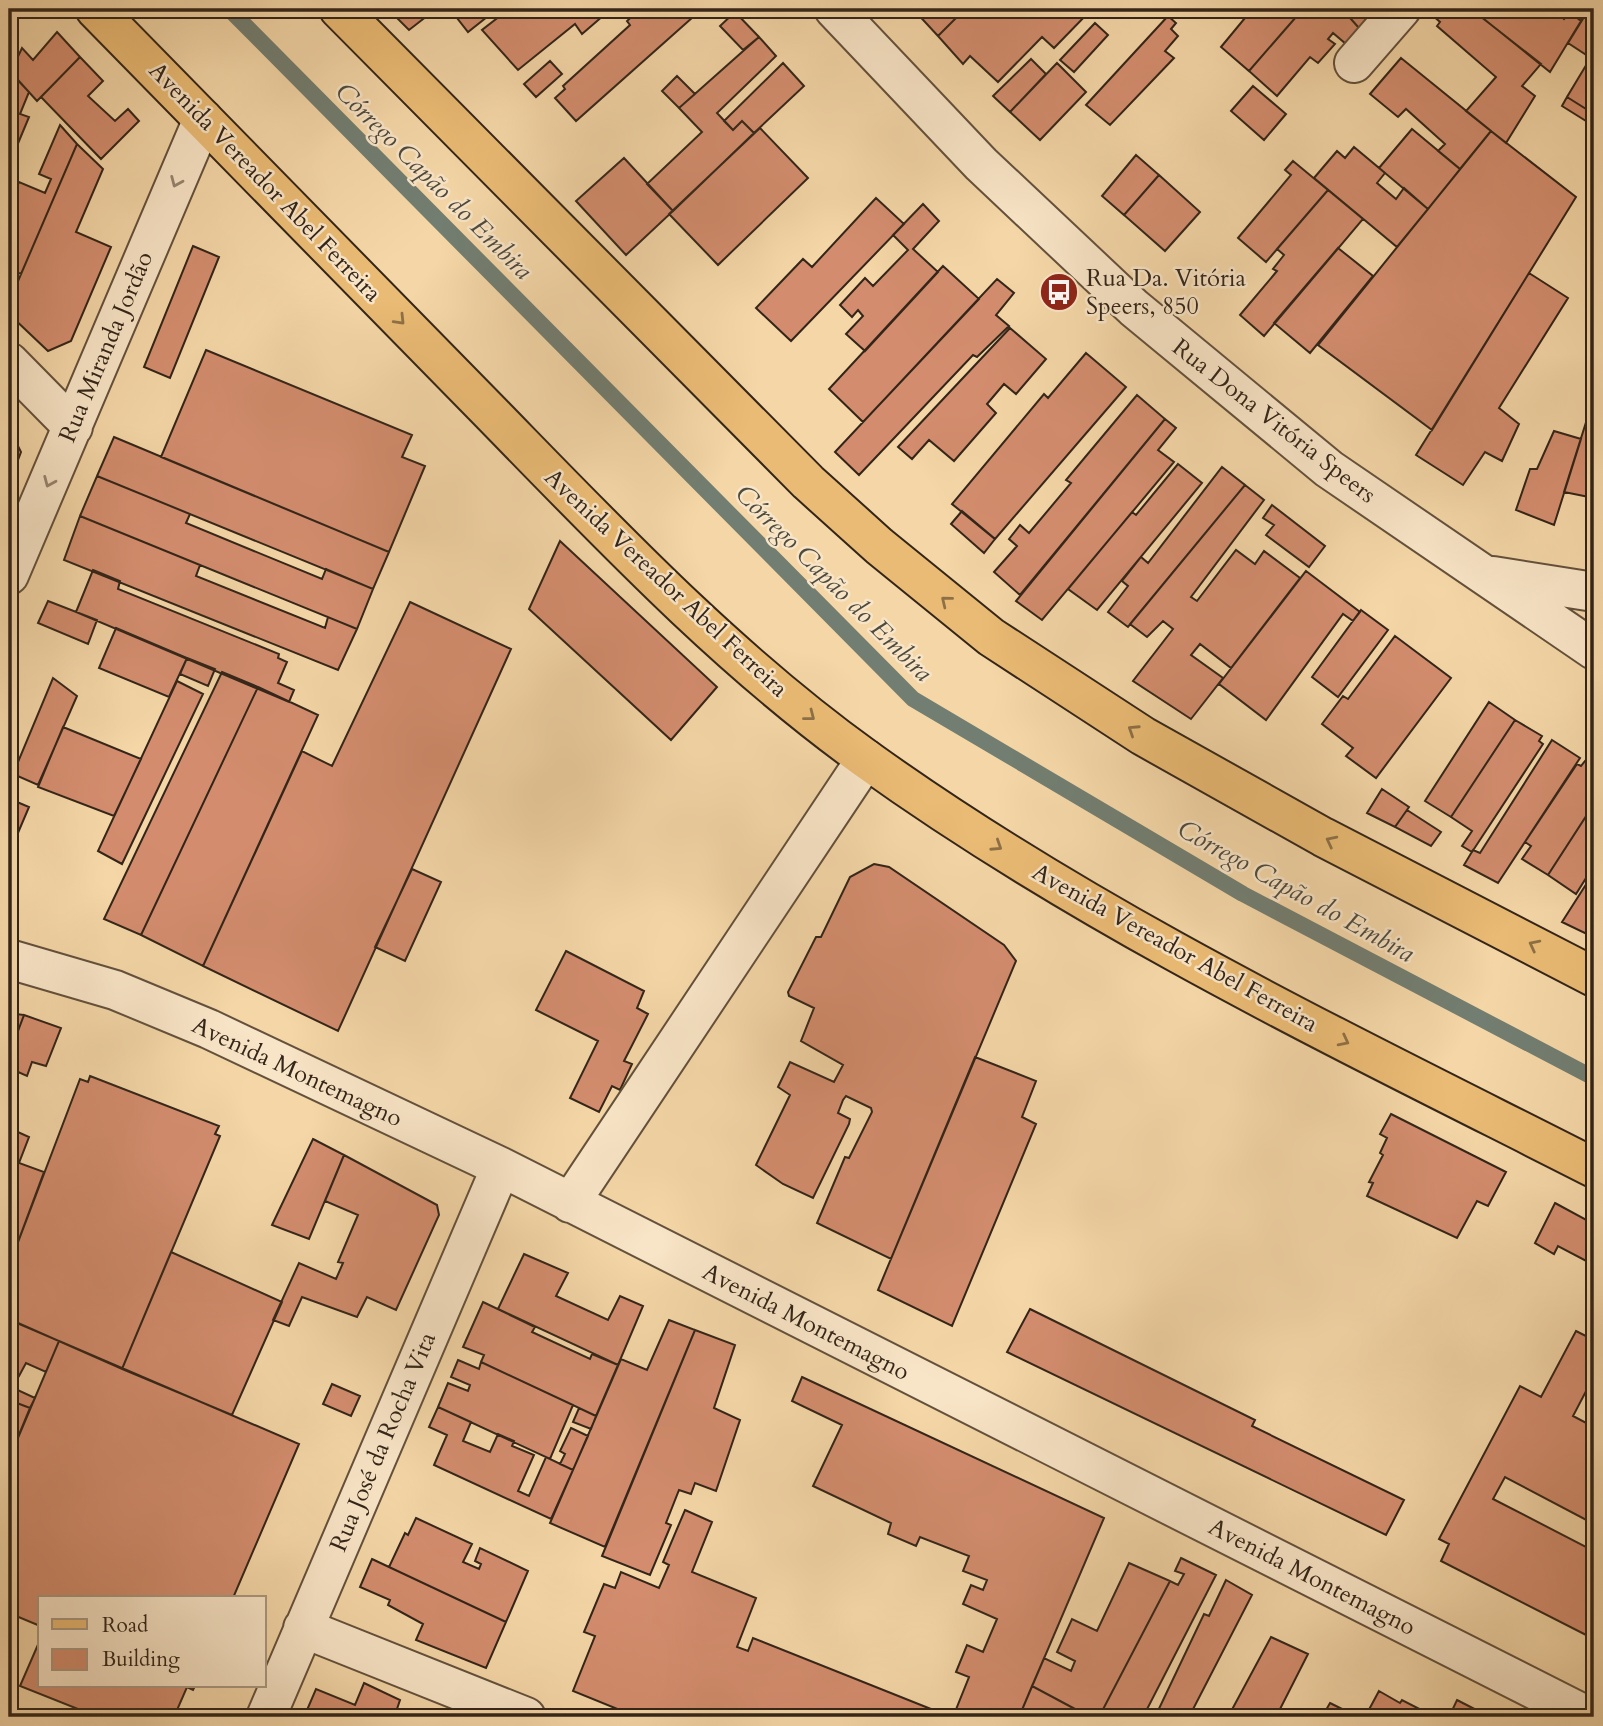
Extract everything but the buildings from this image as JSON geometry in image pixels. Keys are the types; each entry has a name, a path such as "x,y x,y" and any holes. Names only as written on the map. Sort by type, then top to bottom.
{"main road":[{"name":"Avenida Vereador Abel Ferreira","path":"95,9 695,618 785,696 866,760 1099,911 1229,983 1594,1168"},
{"path":"339,9 808,482 879,546 990,637 1155,743 1323,837 1594,977"}],"street":[{"name":"Rua Dona Vitória Speers","path":"834,9 981,164 1134,308 1329,469 1479,574 1594,650"},
{"path":"1354,63 1401,9"},
{"name":"Rua Miranda Jordão","path":"9,576 202,119"},
{"path":"9,362 73,427"},
{"path":"1479,574 1594,592"},
{"path":"570,1203 866,760"},
{"name":"Avenida Montemagno","path":"9,959 115,989 209,1029 501,1167 1589,1717"},
{"name":"Rua José da Rocha Vita","path":"266,1717 501,1167"},
{"path":"303,1629 526,1717"}],"waterway":[{"name":"Córrego Capão do Embira","path":"229,9 913,699 1243,894 1594,1078"}],"place":[{"name":"Rua Da. Vitória Speers, 850","path":"1059,292"}]}
